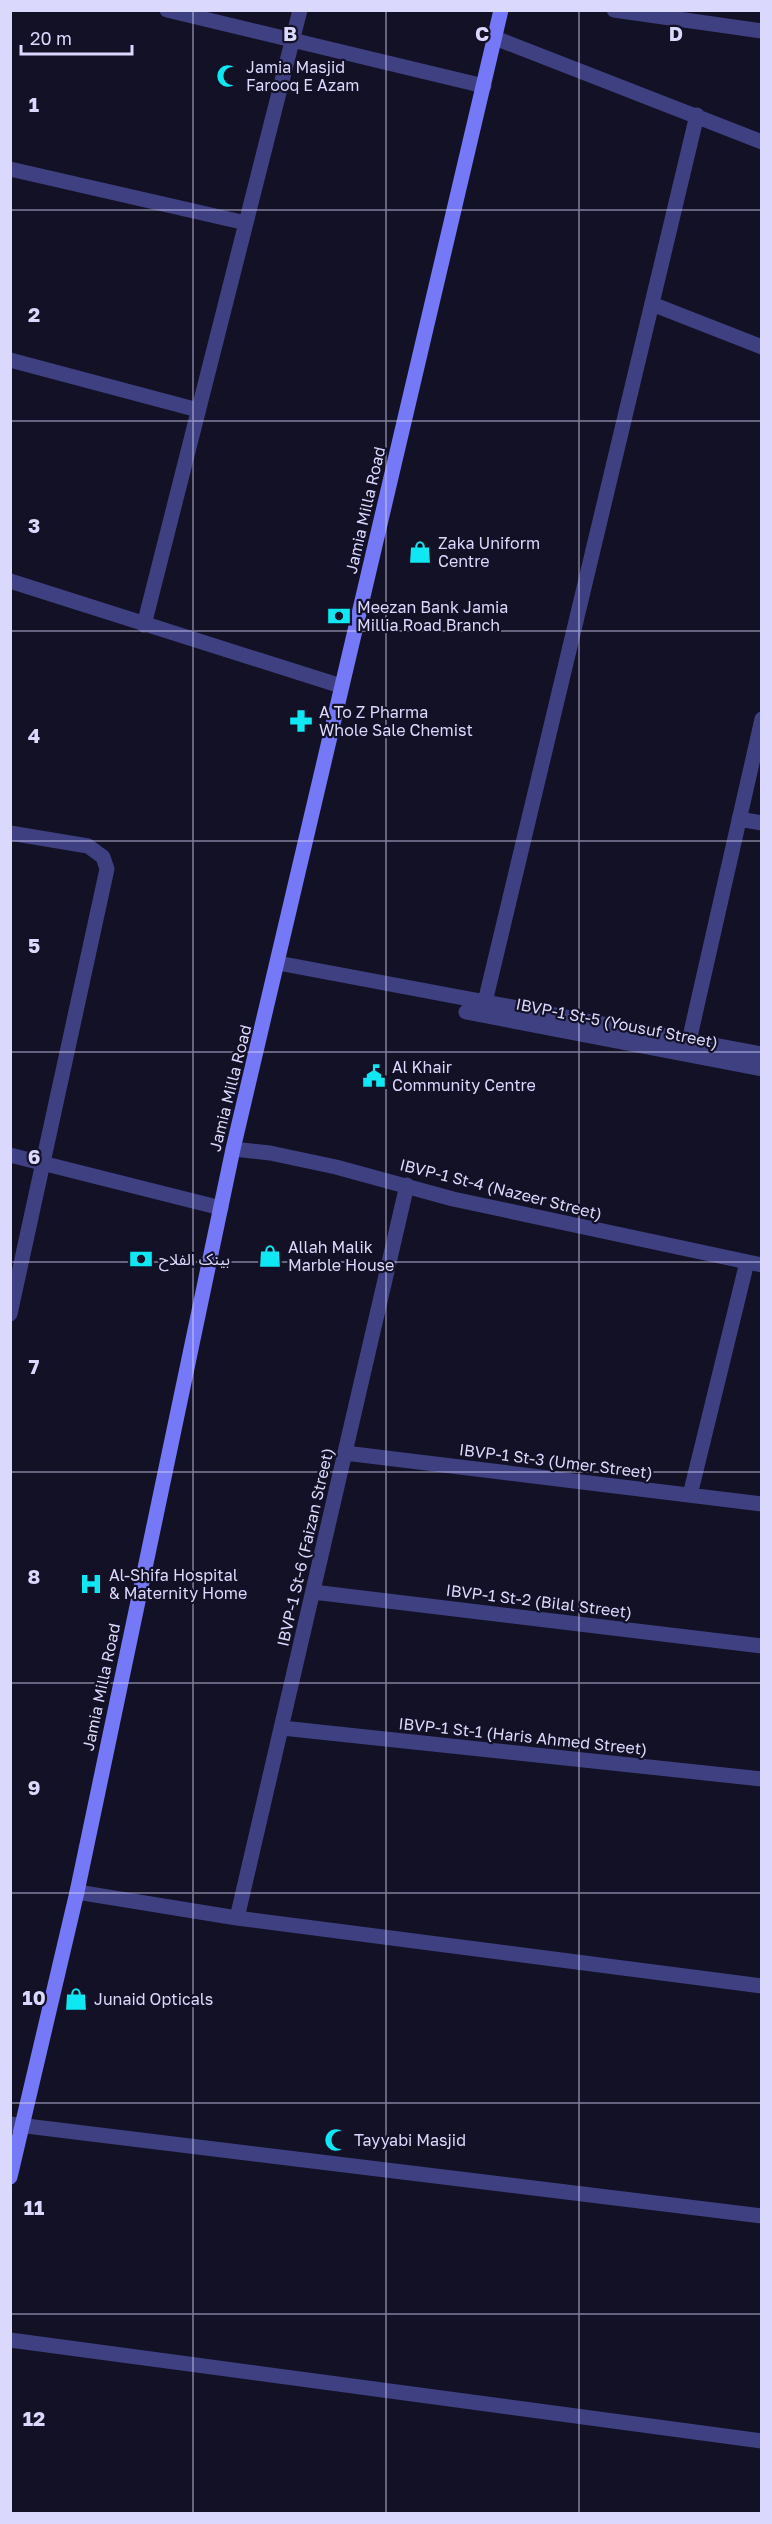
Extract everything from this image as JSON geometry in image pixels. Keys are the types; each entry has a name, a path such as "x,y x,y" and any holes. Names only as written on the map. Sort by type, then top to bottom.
{"main road":[{"name":"Jamia Milla Road","path":"10,2177 16,2125 77,1892 233,1149 279,963 341,686 501,10"}],"street":[{"path":"167,10 484,86"},
{"path":"144,625 300,10"},
{"path":"614,10 762,31"},
{"path":"495,38 762,142"},
{"path":"484,1002 697,115"},
{"path":"10,168 246,223"},
{"path":"652,304 762,347"},
{"path":"10,360 198,410"},
{"path":"10,581 341,686"},
{"path":"689,1041 762,719"},
{"path":"739,819 762,823"},
{"path":"10,833 88,846 103,857 106,869 10,1314"},
{"path":"279,963 762,1054"},
{"name":"IBVP-1 St-5 (Yousuf Street)","path":"466,1012 762,1069"},
{"name":"IBVP-1 St-4 (Nazeer Street)","path":"233,1149 336,1167 453,1199 754,1264"},
{"path":"10,1155 221,1208"},
{"name":"IBVP-1 St-6 (Faizan Street)","path":"237,1917 407,1185"},
{"path":"690,1495 754,1264"},
{"name":"IBVP-1 St-3 (Umer Street)","path":"345,1453 762,1504"},
{"name":"IBVP-1 St-2 (Bilal Street)","path":"313,1592 762,1646"},
{"name":"IBVP-1 St-1 (Haris Ahmed Street)","path":"282,1728 758,1779"},
{"path":"77,1892 237,1917 762,1986"},
{"path":"16,2125 762,2217"},
{"path":"10,2340 762,2441"}],"place":[{"name":"Jamia Masjid Farooq E Azam","path":"228,76"},
{"name":"Zaka Uniform Centre","path":"420,552"},
{"name":"Meezan Bank Jamia Millia Road Branch","path":"339,616"},
{"name":"A To Z Pharma Whole Sale Chemist","path":"301,721"},
{"name":"Al Khair Community Centre","path":"374,1076"},
{"name":"Allah Malik Marble House","path":"270,1256"},
{"name":"بینک الفلاح","path":"141,1259"},
{"name":"Al-Shifa Hospital & Maternity Home","path":"91,1584"},
{"name":"Junaid Opticals","path":"76,1999"},
{"name":"Tayyabi Masjid","path":"336,2140"}]}
